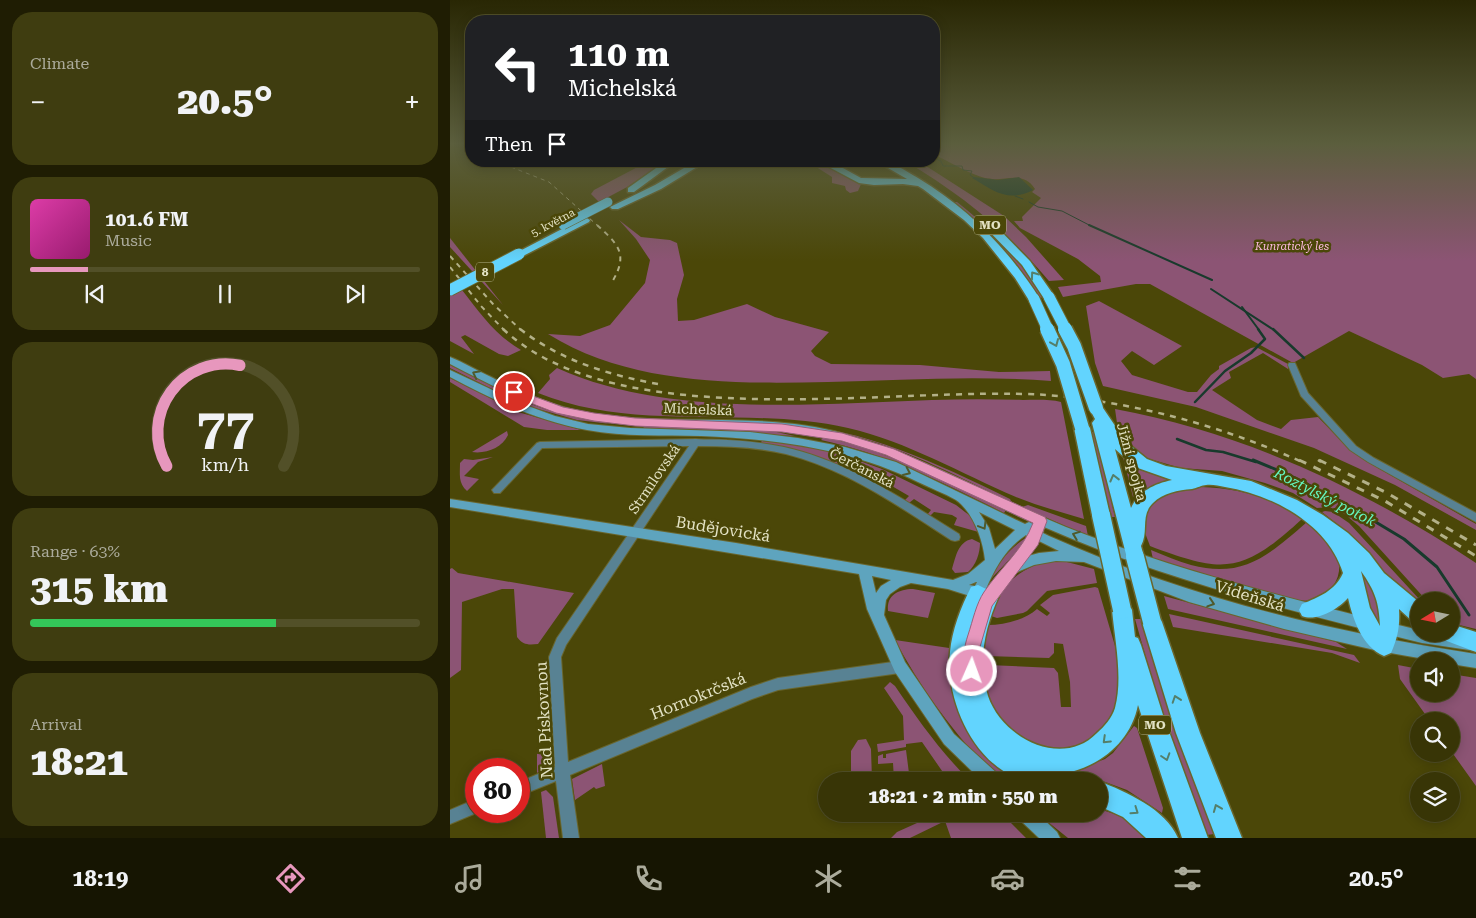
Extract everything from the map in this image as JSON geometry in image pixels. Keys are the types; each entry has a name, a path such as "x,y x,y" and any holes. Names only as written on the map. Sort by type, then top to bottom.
{"highway":[{"path":"631,190 642,182"},
{"name":"5. května","path":"450,283 612,205 631,190 645,182"},
{"name":"5. května","path":"566,227 585,220 654,182"},
{"path":"612,205 647,192 665,182"},
{"path":"909,182 931,190"},
{"name":"MO","path":"917,182 966,216 989,238 1012,265 1034,299 1063,364 1082,428 1122,610 1152,715 1195,838"},
{"name":"Jižní spojka","path":"931,182 951,194 991,226 1026,263 1049,297 1074,346 1096,408 1107,432 1131,526"},
{"name":"5. května","path":"450,290 517,252"},
{"path":"1107,432 1128,454 1148,466 1173,473 1223,480 1247,486 1274,495 1314,518 1338,544 1348,561 1410,608"},
{"path":"1131,526 1147,498 1159,490 1181,484 1223,480"},
{"name":"MO","path":"1131,526 1134,557 1152,622 1185,725 1229,838"},
{"path":"1309,610 1328,604 1341,594 1360,571"},
{"path":"1360,571 1385,596 1390,614 1387,638 1372,635 1364,623 1360,571"},
{"path":"984,595 971,659 973,680 979,704 988,721 1004,738 1027,754 1053,761 1070,761 1096,750 1111,736 1123,717 1128,693 1122,610"},
{"path":"984,595 969,614 960,653 962,680 969,707 982,731 1001,753 1011,761 1038,772"},
{"path":"1460,637 1476,643"},
{"path":"1108,797 1132,808 1165,838"}],"main road":[{"name":"Michelská","path":"450,360 536,402 560,410 594,417 635,422 782,428 842,437 890,452 1058,528"},
{"name":"Michelská","path":"450,373 512,404 586,427 630,432 793,439 835,447 892,465 960,496 1031,532"},
{"path":"960,496 985,530 990,548 991,562 984,595"},
{"name":"Budějovická","path":"450,504 954,585 984,595"},
{"path":"1010,572 1031,532 1041,521"},
{"name":"Vídeňská","path":"1058,528 1195,578 1309,610 1364,623"},
{"path":"954,585 972,578 991,562 1007,542 1031,532"},
{"name":"Vídeňská","path":"1031,532 1097,562 1165,588 1253,616 1320,633 1387,638 1422,637 1476,643"},
{"path":"984,595 1010,572 1031,560 1050,556 1068,556 1097,562"},
{"path":"864,570 879,621 900,667 949,739 984,772"},
{"path":"879,621 879,599 889,587 911,578"},
{"name":"Vídeňská","path":"1387,638 1476,661"},
{"path":"1034,822 1051,838"}],"street":[{"path":"1292,365 1304,394 1353,448 1476,518"},
{"name":"Čerčanská","path":"497,490 540,445 696,442 754,445 804,456 825,464 873,488 955,537"},
{"name":"Strmilovská","path":"634,533 696,442"},
{"name":"Nad Pískovnou","path":"572,838 562,770 555,657 561,642 634,533"},
{"name":"Hornokrčská","path":"530,784 778,684 900,667"},
{"path":"450,817 465,811"}],"green space":[{"path":"609,182 636,182 599,202 591,194 594,190"},
{"path":"858,182 861,184 858,191 850,193 846,190 845,186 832,183"},
{"path":"938,182 952,182 1004,216 1026,237 1064,280 1049,281 1000,230"},
{"name":"Kunratický les","path":"1028,182 1476,182 1476,379 1469,374 1443,378 1422,365 1349,331 1293,363 1150,284 1136,284 1063,297 1058,287 1101,282 1100,276 1078,259 1020,228 1014,221 1023,221 1022,217 1041,198 1032,192 1035,189"},
{"path":"954,202 957,202 969,212 1004,245 1035,283 1043,297 1040,298 1011,258 990,234"},
{"path":"619,220 641,237 670,240 677,243 684,275 677,299 678,321 694,320 747,304 775,317 829,332 811,351 815,356 831,364 920,365 999,372 1050,371 1051,381 967,378 792,383 720,381 648,372 613,363 580,351 548,334 580,336 610,325 645,283 650,260 636,239"},
{"path":"450,238 503,305 450,247"},
{"path":"462,290 503,338 521,350 508,356 499,354 465,335 461,337 474,354 450,341 450,296"},
{"path":"1099,301 1182,346 1154,365 1132,351 1121,361 1132,375 1188,392 1197,392 1211,375 1219,369 1219,366 1256,347 1288,364 1288,369 1263,353 1229,372 1231,378 1212,390 1257,420 1281,429 1291,420 1318,417 1348,448 1378,468 1476,524 1476,530 1395,485 1314,448 1196,407 1103,386 1095,363 1086,306"},
{"path":"450,365 528,403 553,412 611,424 577,420 524,405 450,368"},
{"path":"557,368 600,384 645,395 693,401 790,405 966,399 1052,400 1061,402 1084,519 1024,500 892,441 848,428 770,418 653,416 614,412 576,405 538,393 550,379 549,375"},
{"path":"450,378 518,412 581,430 547,430 524,427 450,382"},
{"path":"1115,409 1211,433 1303,468 1391,512 1434,536 1476,563 1476,629 1460,625 1460,592 1419,592 1359,526 1342,512 1329,507 1317,508 1293,493 1222,471 1181,468 1146,458 1123,442 1118,430"},
{"path":"781,423 812,426 842,432 899,449 982,485 1010,499 1012,503 936,466 877,443 838,432"},
{"path":"645,426 767,430 795,436 643,428"},
{"path":"507,431 508,435 498,447 488,451 472,452"},
{"path":"1091,432 1095,432 1115,517 1110,517"},
{"path":"824,437 872,450 895,459 940,478 1006,510 1004,513 937,480 892,461 821,440"},
{"path":"762,440 824,448 882,469 956,505 974,519 982,533 954,525 957,518 952,515 934,512 930,516 927,515 931,510 914,499 909,503 904,501 909,496 885,482 879,487 822,460 793,450 761,443"},
{"path":"493,457 478,462 464,476 479,479 467,491 461,482 460,463 464,459 473,460"},
{"path":"1123,457 1125,457 1181,477 1133,497"},
{"path":"1201,487 1228,489 1267,499 1302,519 1263,550 1247,559 1231,564 1197,561 1150,546 1142,525 1145,506 1165,494"},
{"path":"1028,505 1086,526 1088,536 1022,507"},
{"path":"1322,512 1333,512 1349,523 1413,592 1410,592 1410,598 1348,534"},
{"path":"1307,522 1330,543 1339,563 1338,576 1333,586 1322,596 1312,600 1281,597 1234,585 1153,559 1151,550 1191,565 1209,569 1226,569 1241,566 1267,554"},
{"path":"1027,537 1030,538 987,583 1004,557"},
{"path":"972,539 980,543 975,562 968,572 955,573 952,569 958,550 964,543"},
{"path":"1349,553 1376,591 1382,621 1374,619"},
{"path":"1051,561 1063,561 1094,569 1097,583 1047,591 1023,613 997,618 988,615 1005,586 1013,579 1030,567"},
{"path":"452,568 458,573 574,593 538,644 524,643 517,637 514,589 502,589 462,602 461,670 450,678 450,569"},
{"path":"1098,588 1115,646 1122,682 1120,707 1098,739 1057,753 1024,742 998,718 984,687 982,668 988,665 1054,668 1058,673 1061,707 1071,707 1070,682 1063,644 1054,643 1054,653 1049,658 986,656 982,655 984,625 1012,622 1037,609 1047,616 1050,613 1040,605 1053,595"},
{"path":"913,589 935,593 928,618 888,611 889,601 894,594 903,590"},
{"path":"1164,596 1336,642 1347,649 1168,609"},
{"path":"1169,614 1354,655 1360,663 1332,653 1173,627"},
{"path":"1135,619 1141,619 1168,708 1214,834 1207,835 1177,755"},
{"path":"895,640 956,649 991,759 1006,772 992,772 970,749 942,715"},
{"path":"1398,665 1410,667 1410,693 1400,679"},
{"path":"1460,675 1476,678 1476,786 1459,762 1460,712 1424,712 1416,702 1460,702"},
{"path":"890,682 895,686 921,723 961,772 943,772 922,742 906,744 906,747 878,752 877,744 904,740 903,716 884,688"},
{"path":"1134,726 1137,728 1163,808 1162,813 1127,790 1108,783 1108,772 1078,772 1079,769 1105,759 1113,753"},
{"path":"866,739 871,749 872,772 851,772 851,751 858,740"},
{"path":"551,749 550,763 537,773 537,754"},
{"path":"906,750 909,772 894,772 893,763 878,764 878,756 883,754 883,758 886,758 886,754"},
{"path":"602,764 605,786 596,789 594,787 575,800 572,779"},
{"path":"546,790 553,797 559,838 546,838 541,792"},
{"path":"1108,812 1121,816 1150,838 1068,838 1048,822 1108,822"},
{"path":"919,822 943,822 910,838 891,838 897,832"},
{"path":"945,822 1010,822 1026,838 951,838"}],"shaded area":[{"path":"979,182 1024,182 1033,190 1024,194 1009,195 1001,194"}],"waterway":[{"name":"Roztylský potok","path":"1015,196 1023,199"},
{"name":"Roztylský potok","path":"1029,202 1038,207 1062,211 1089,225"},
{"name":"Roztylský potok","path":"1089,225 1212,280"},
{"name":"Roztylský potok","path":"1211,289 1245,311"},
{"name":"Roztylský potok","path":"1242,307 1245,311"},
{"path":"1245,311 1274,330"},
{"name":"Roztylský potok","path":"1245,311 1259,330"},
{"name":"Roztylský potok","path":"1195,402 1225,371 1251,353 1265,339 1258,329"},
{"path":"1273,329 1304,358"},
{"name":"Roztylský potok","path":"1177,439 1206,450 1223,452 1256,462"},
{"name":"Roztylský potok","path":"1253,460 1287,474 1344,503 1404,539 1437,567 1469,615"}],"railway":[{"path":"549,182 598,226"},
{"path":"597,225 611,238 619,250 620,264 612,282"},
{"path":"450,256 493,304 521,330"},
{"path":"450,267 481,306 503,329"},
{"path":"503,329 554,363 616,384 687,395 762,399 985,394 1047,395 1080,398 1145,410 1209,427 1241,437 1302,462"},
{"path":"520,329 551,349 585,365 621,376 658,384"},
{"path":"1299,460 1385,501 1476,556"},
{"path":"1319,460 1387,493 1476,545"}],"route":[{"path":"514,392 560,410 594,417 635,422 782,428 842,437 890,452 921,465 1041,521 1033,541 989,596 980,617 972,647 972,671"}]}
